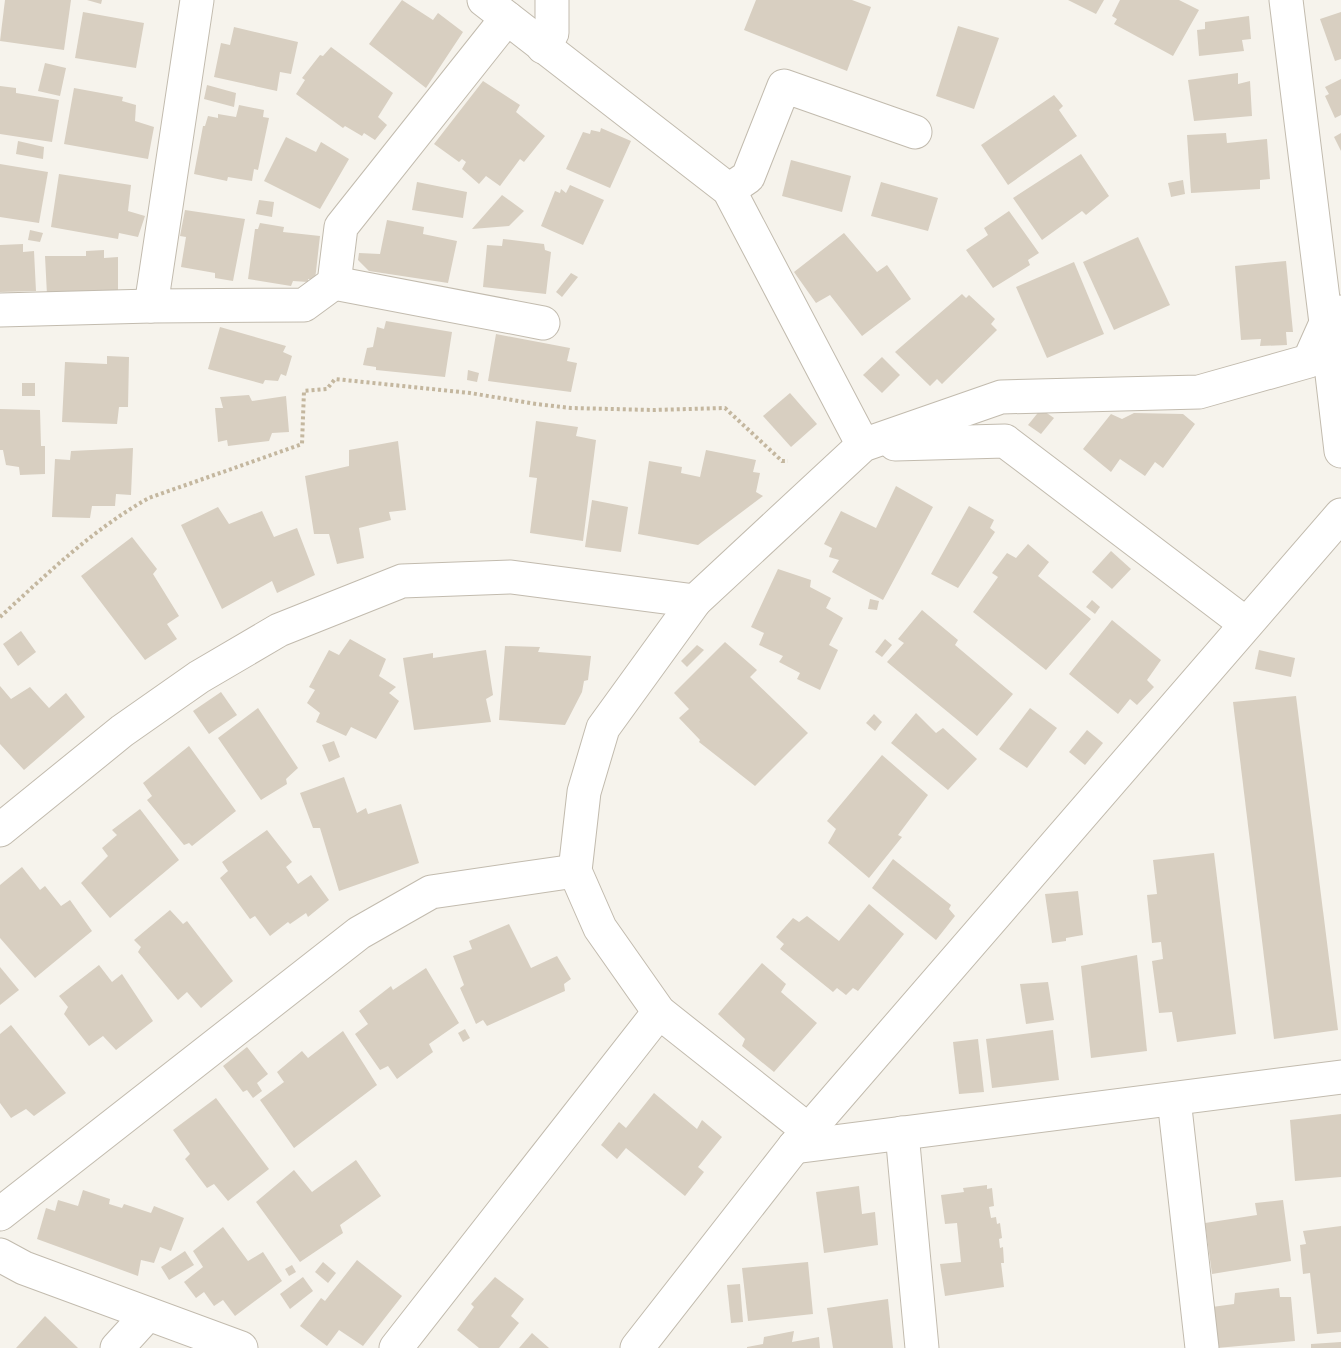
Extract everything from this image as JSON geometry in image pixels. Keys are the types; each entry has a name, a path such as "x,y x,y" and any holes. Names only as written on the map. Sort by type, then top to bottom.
{"street":[{"path":"151,306 197,0"},
{"path":"543,47 552,33 552,0"},
{"path":"1286,0 1334,318 1335,397 1341,451"},
{"path":"0,310 304,305 334,283 341,227 495,9 729,190 863,445"},
{"path":"729,190 748,177 784,86 915,132"},
{"path":"334,283 543,323"},
{"path":"1334,318 1309,361 1199,392 1001,397 863,445 695,601 603,728 584,792 574,871 600,928 659,1012 801,1138 902,1133 1341,1077"},
{"path":"863,445 1005,441 1246,624"},
{"path":"636,1348 801,1138 1341,515"},
{"path":"0,830 122,731 199,676 279,630 402,581 511,577 695,601"},
{"path":"0,1214 359,933 431,892 574,871"},
{"path":"396,1348 659,1012"},
{"path":"1174,1099 1202,1348"},
{"path":"902,1133 922,1348"},
{"path":"0,1255 24,1268 241,1348"},
{"path":"117,1348 148,1314"}],"path":[{"path":"0,617 61,560 129,508 149,498 302,444 304,391 327,389 335,379 470,393 571,408 653,410 725,408 782,461 839,466"}],"building":[{"path":"5,0 71,0 64,50 0,41"},
{"path":"87,0 102,0 101,4"},
{"path":"402,0 433,20 438,13 463,32 426,88 369,44"},
{"path":"756,0 852,0 871,7 847,71 744,30"},
{"path":"1068,0 1104,0 1096,14"},
{"path":"1120,0 1179,0 1199,10 1173,56 1114,24 1117,19 1112,16"},
{"path":"83,12 144,23 136,68 75,58"},
{"path":"1341,12 1341,59 1335,61 1320,19"},
{"path":"1249,16 1251,39 1242,40 1244,51 1199,56 1197,30 1205,29 1205,22"},
{"path":"958,26 999,38 974,109 936,96"},
{"path":"234,27 298,42 291,74 280,72 277,91 214,77 221,43 230,45"},
{"path":"331,47 393,93 378,117 387,125 375,140 364,133 362,136 345,126 343,128 296,94 305,80 302,78 320,55 323,56"},
{"path":"45,63 66,68 60,96 38,91"},
{"path":"1238,73 1238,84 1250,81 1252,116 1194,121 1188,80"},
{"path":"1341,79 1341,115 1335,118 1325,96 1329,94 1325,87"},
{"path":"483,81 520,105 516,112 545,136 524,162 520,159 500,186 486,176 479,184 462,169 466,162 462,159 459,162 434,144"},
{"path":"207,85 236,93 234,107 204,99"},
{"path":"0,86 16,88 16,93 59,100 52,142 0,134"},
{"path":"74,88 123,97 122,101 136,105 135,121 154,127 148,159 64,144"},
{"path":"1054,95 1063,106 1059,110 1077,136 1008,185 981,145"},
{"path":"239,105 264,110 263,117 269,118 258,170 254,169 252,181 228,177 227,181 194,174 203,126 208,116 218,118 218,114 236,117"},
{"path":"601,128 631,141 610,188 566,169 583,132 590,134 591,130 600,132"},
{"path":"1226,133 1227,143 1267,139 1270,179 1260,180 1260,189 1191,193 1187,135"},
{"path":"1341,133 1341,151 1334,137"},
{"path":"286,137 316,152 321,142 349,159 320,209 264,181"},
{"path":"18,141 44,147 43,159 16,154"},
{"path":"1081,154 1109,196 1086,215 1082,211 1042,240 1013,198"},
{"path":"791,160 851,176 842,212 782,196"},
{"path":"0,164 48,172 39,223 0,217"},
{"path":"59,174 131,185 128,211 145,216 138,237 119,233 118,239 51,227"},
{"path":"1183,180 1185,194 1171,197 1168,183"},
{"path":"417,182 467,192 463,218 412,210"},
{"path":"881,182 938,198 928,231 871,216"},
{"path":"570,185 604,200 583,245 541,226 555,191 560,193 561,189 566,193"},
{"path":"502,195 524,211 509,226 472,229"},
{"path":"259,200 274,202 272,217 256,214"},
{"path":"185,210 245,219 233,281 215,278 215,273 181,267 186,237 180,236"},
{"path":"1009,211 1039,253 1028,260 1030,265 993,288 966,250 988,235 984,228"},
{"path":"387,220 424,227 423,234 457,241 448,283 369,271 358,260 359,253 380,254"},
{"path":"260,223 284,227 283,232 320,236 315,280 293,281 291,286 248,279 255,229 258,229"},
{"path":"30,230 43,233 40,242 28,240"},
{"path":"844,233 877,272 887,265 911,299 862,336 830,295 816,303 794,272"},
{"path":"1138,237 1170,305 1114,330 1083,262"},
{"path":"503,239 544,244 545,250 551,252 546,294 483,287 487,245 502,246"},
{"path":"23,244 23,252 34,251 36,291 0,292 0,245"},
{"path":"104,250 104,258 118,257 118,292 47,295 45,256 86,256 86,251"},
{"path":"1286,261 1293,332 1286,332 1287,345 1260,346 1261,339 1241,340 1235,266"},
{"path":"1074,262 1104,334 1047,358 1016,287"},
{"path":"571,273 578,277 562,297 556,292"},
{"path":"962,294 966,298 969,295 995,319 991,324 997,330 942,384 937,379 930,386 895,352"},
{"path":"386,321 452,332 445,377 376,370 376,367 363,365 367,348 373,347 377,327 384,329"},
{"path":"220,327 286,346 283,352 292,356 286,376 281,374 278,381 265,380 263,384 208,369"},
{"path":"496,334 570,348 567,361 577,363 571,392 488,381"},
{"path":"107,356 129,357 128,407 119,407 117,424 62,422 65,362 107,364"},
{"path":"882,357 900,375 882,393 863,375"},
{"path":"468,370 479,373 477,382 467,380"},
{"path":"22,383 35,383 35,396 22,396"},
{"path":"790,393 817,424 791,447 763,416"},
{"path":"249,395 252,401 286,396 289,432 272,433 269,441 228,446 227,440 218,442 215,408 223,408 220,397"},
{"path":"0,409 40,410 41,446 45,446 45,474 20,475 19,467 6,465 3,450 0,450"},
{"path":"1041,409 1054,418 1041,434 1028,425"},
{"path":"1134,413 1183,414 1195,424 1163,468 1155,462 1145,476 1120,459 1111,472 1083,449 1111,414 1122,419"},
{"path":"536,421 578,427 576,436 596,440 583,541 530,533 537,478 529,477"},
{"path":"398,441 406,510 389,512 391,520 359,528 364,558 337,564 329,534 314,534 305,476 349,466 349,450"},
{"path":"133,448 131,495 116,494 115,506 92,506 90,518 52,517 55,459 70,460 71,451"},
{"path":"706,450 756,460 753,472 760,473 756,492 763,496 698,545 638,534 649,461 682,467 681,473 700,477"},
{"path":"896,486 933,507 883,600 832,572 839,560 829,557 832,548 824,544 841,511 876,528"},
{"path":"592,500 628,507 621,552 585,547"},
{"path":"969,506 994,520 990,528 995,532 958,588 931,574"},
{"path":"218,507 229,524 262,511 274,537 297,528 315,575 277,593 272,581 222,609 181,525"},
{"path":"132,537 157,569 153,574 179,616 167,624 177,639 145,660 81,576"},
{"path":"1028,544 1049,562 1038,576 1091,619 1046,670 973,612 998,577 992,573 1007,553 1016,558"},
{"path":"1111,551 1131,569 1112,589 1092,572"},
{"path":"778,569 811,580 810,587 831,598 826,608 843,618 829,645 838,650 820,690 797,679 800,673 779,662 783,656 759,645 764,633 751,627"},
{"path":"870,599 879,601 877,610 868,609"},
{"path":"1092,600 1100,607 1095,614 1086,607"},
{"path":"922,610 958,640 955,645 1013,694 977,736 887,662 904,643 898,639"},
{"path":"1112,620 1161,660 1147,680 1154,687 1137,705 1130,699 1118,714 1069,674"},
{"path":"21,631 36,652 18,666 3,644"},
{"path":"350,639 386,659 379,676 396,687 389,693 399,701 376,739 351,727 346,736 316,722 320,713 307,703 315,690 309,687 329,650 339,655"},
{"path":"885,639 892,645 882,657 875,652"},
{"path":"725,642 757,670 750,677 808,733 755,786 699,742 700,740 679,718 689,709 674,693"},
{"path":"697,645 704,650 687,667 681,661"},
{"path":"505,646 540,647 538,652 591,656 588,680 584,681 582,692 565,725 499,720"},
{"path":"486,650 493,695 486,699 491,722 414,730 403,658 433,653 433,658"},
{"path":"1259,650 1295,658 1291,677 1255,669"},
{"path":"0,686 11,699 30,687 49,708 66,693 85,717 24,770 0,744"},
{"path":"221,692 237,715 209,734 193,711"},
{"path":"1296,696 1338,1030 1274,1039 1233,702"},
{"path":"258,708 298,768 286,779 287,784 261,800 218,738"},
{"path":"1030,708 1057,728 1027,768 999,749"},
{"path":"916,713 936,733 943,728 977,759 948,790 891,743"},
{"path":"874,714 882,722 875,731 866,723"},
{"path":"1087,730 1103,743 1085,765 1069,752"},
{"path":"334,741 340,757 329,762 322,745"},
{"path":"189,746 236,811 192,846 189,843 184,845 147,800 152,796 143,783"},
{"path":"882,755 928,795 898,835 902,837 869,878 828,843 836,829 827,821"},
{"path":"344,777 357,813 366,808 368,814 401,804 419,863 339,891 320,828 313,828 300,793"},
{"path":"140,809 179,860 110,918 81,883 108,856 102,848 117,835 112,830"},
{"path":"267,830 292,862 286,867 298,884 311,875 329,900 308,917 306,913 290,924 288,922 270,936 255,916 250,919 220,878 228,871 222,862"},
{"path":"1214,853 1236,1034 1177,1042 1172,1012 1159,1013 1152,961 1163,959 1161,942 1152,943 1147,895 1157,894 1153,860"},
{"path":"893,859 951,905 949,909 955,916 936,940 872,888"},
{"path":"22,867 40,890 45,886 61,906 70,900 92,931 35,978 0,938 0,885"},
{"path":"1078,891 1083,935 1052,943 1045,894"},
{"path":"869,904 904,934 858,991 853,988 846,995 837,988 833,992 780,949 784,944 776,937 793,918 799,922 807,916 839,941"},
{"path":"170,910 183,924 187,921 233,981 201,1008 187,992 178,1000 138,952 141,947 134,940"},
{"path":"509,924 531,968 557,956 571,979 564,984 565,991 487,1026 483,1020 476,1024 460,988 464,985 453,956 472,949 469,941"},
{"path":"1137,955 1147,1051 1091,1058 1081,966"},
{"path":"762,963 786,984 781,992 817,1023 774,1072 742,1046 745,1039 718,1014"},
{"path":"99,965 112,982 122,974 153,1021 116,1050 103,1036 89,1046 64,1014 68,1007 59,996"},
{"path":"0,967 19,990 0,1005"},
{"path":"426,968 459,1023 429,1044 433,1052 397,1079 388,1066 380,1070 355,1034 368,1024 359,1011 391,986 393,990"},
{"path":"1048,982 1054,1020 1026,1024 1020,984"},
{"path":"11,1025 66,1093 34,1116 26,1109 11,1118 0,1103 0,1034"},
{"path":"465,1029 470,1038 463,1042 458,1033"},
{"path":"1053,1030 1059,1080 992,1088 986,1039"},
{"path":"343,1031 377,1085 294,1148 260,1100 284,1082 277,1072 302,1051 308,1058"},
{"path":"978,1039 984,1092 959,1094 953,1042"},
{"path":"247,1047 268,1074 257,1083 262,1091 253,1098 247,1090 243,1092 223,1066"},
{"path":"654,1093 697,1129 702,1120 722,1137 698,1167 704,1172 685,1196 626,1148 617,1159 601,1145 619,1122 626,1128"},
{"path":"216,1098 269,1169 228,1201 214,1184 207,1188 185,1159 190,1154 173,1130"},
{"path":"1341,1114 1341,1177 1295,1181 1290,1120"},
{"path":"356,1160 381,1196 340,1225 343,1233 300,1262 256,1202 294,1170 312,1192"},
{"path":"987,1185 987,1189 992,1188 994,1206 989,1207 991,1218 996,1217 997,1224 1000,1223 1002,1238 999,1239 1000,1248 1003,1247 1004,1263 1001,1263 1004,1287 945,1296 940,1264 961,1262 957,1223 945,1224 941,1195 964,1192 963,1188"},
{"path":"859,1186 862,1214 875,1212 878,1245 824,1253 816,1192"},
{"path":"83,1190 110,1199 109,1204 122,1208 124,1204 151,1213 154,1206 184,1218 171,1251 160,1247 154,1263 141,1260 138,1276 37,1239 46,1208 55,1211 58,1200 78,1206"},
{"path":"1283,1200 1291,1261 1212,1274 1205,1223 1257,1215 1255,1203"},
{"path":"1341,1226 1341,1332 1317,1334 1310,1273 1303,1274 1300,1245 1306,1244 1303,1231"},
{"path":"223,1227 248,1261 263,1252 282,1281 235,1316 223,1300 214,1306 204,1292 196,1298 184,1282 203,1267 193,1251"},
{"path":"185,1251 194,1265 169,1280 161,1267"},
{"path":"357,1260 402,1296 363,1346 339,1330 327,1346 300,1326 321,1298 325,1301"},
{"path":"323,1262 336,1273 328,1283 315,1272"},
{"path":"808,1262 813,1314 748,1321 742,1268"},
{"path":"292,1265 296,1272 289,1276 285,1269"},
{"path":"303,1277 313,1291 290,1309 280,1294"},
{"path":"495,1277 524,1299 511,1316 519,1323 499,1348 479,1348 457,1330 474,1307 471,1304"},
{"path":"740,1284 743,1322 731,1323 727,1285"},
{"path":"1279,1288 1280,1297 1291,1297 1295,1341 1217,1348 1212,1307 1234,1304 1235,1293"},
{"path":"888,1299 893,1348 833,1348 827,1308"},
{"path":"45,1316 78,1348 16,1348"},
{"path":"794,1331 792,1342 819,1337 820,1348 747,1348 763,1344 764,1337"},
{"path":"532,1333 549,1348 519,1348"},
{"path":"1341,1342 1341,1348 1311,1348 1311,1344"}]}
